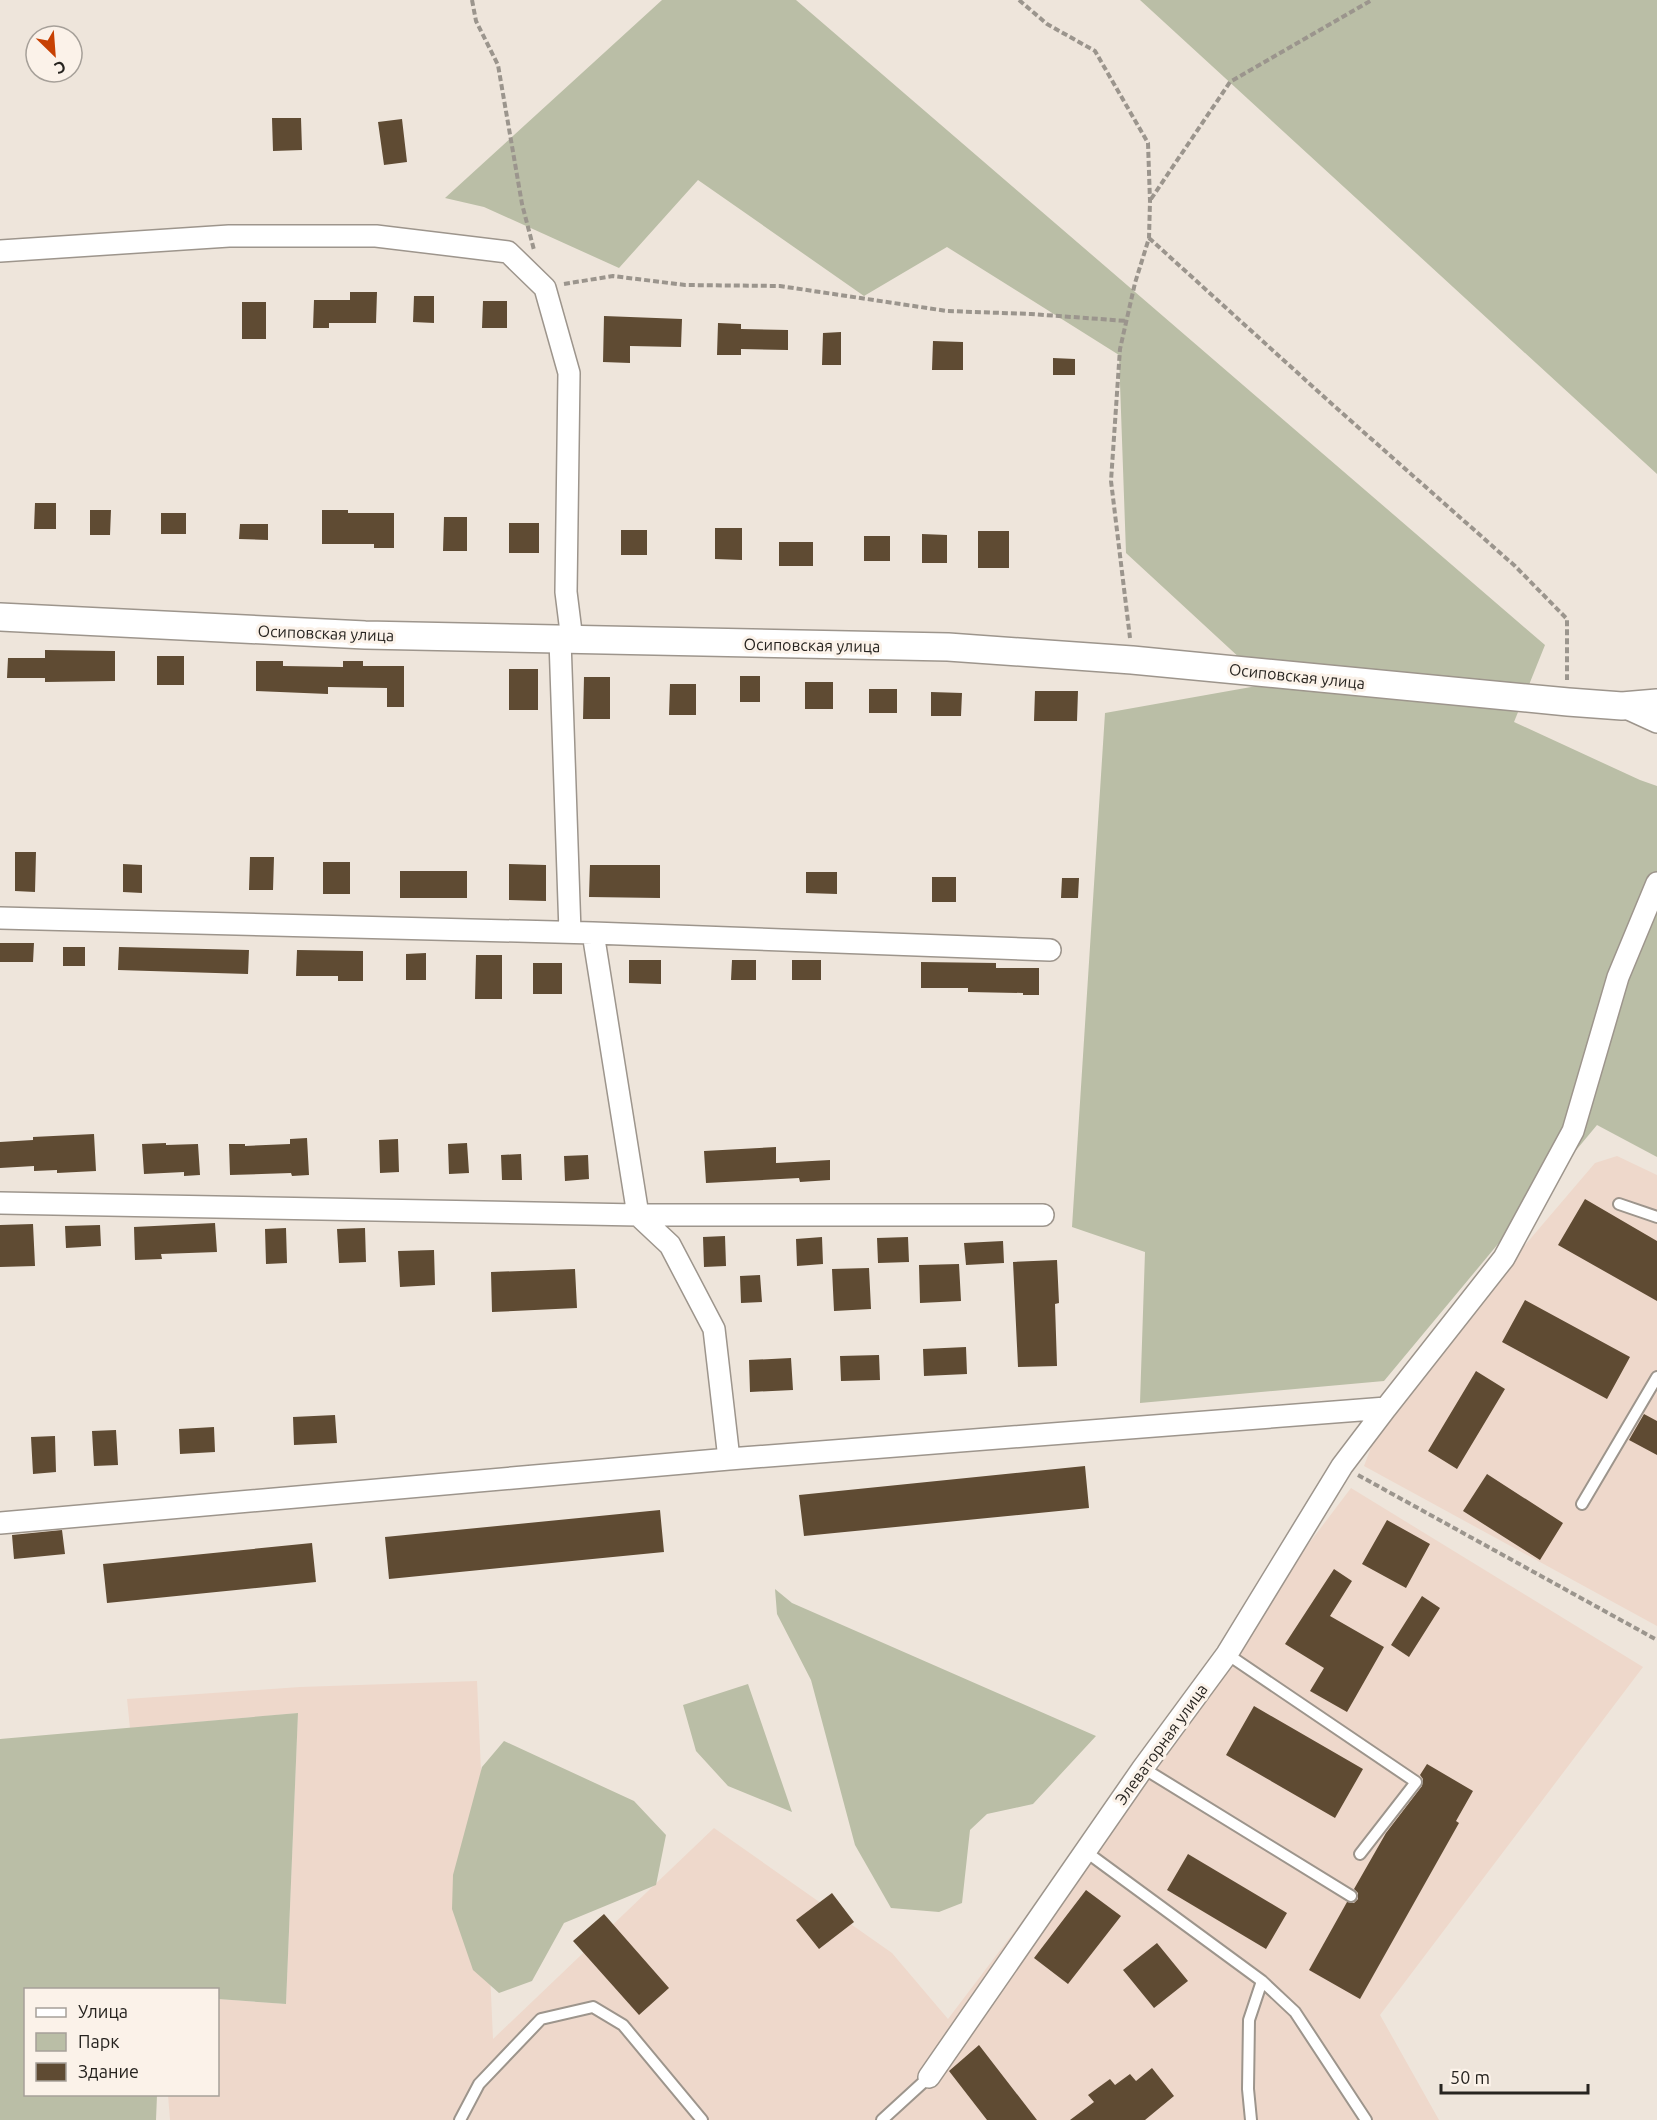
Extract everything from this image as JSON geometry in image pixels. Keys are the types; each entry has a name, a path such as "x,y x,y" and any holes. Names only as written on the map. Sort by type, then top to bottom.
{"street":[{"path":"0,251 229,236 376,236 508,252 545,288 569,373 566,640 570,932"},
{"name":"Осиповская улица","path":"0,617 365,635 948,647 1132,660 1622,706"},
{"path":"1622,706 1657,703"},
{"path":"1622,706 1657,722"},
{"name":"Элеваторная улица","path":"929,2077 1143,1768 1227,1654 1342,1466 1504,1258 1573,1131 1618,977 1657,883"},
{"path":"0,918 570,932 1050,950"},
{"path":"593,933 638,1215 670,1245 714,1329 729,1459"},
{"path":"0,1203 638,1215 1043,1215"},
{"path":"0,1522 729,1459 1386,1408"}],"lane":[{"path":"1619,1204 1657,1217"},
{"path":"1582,1504 1657,1377"},
{"path":"1227,1654 1416,1782 1360,1854"},
{"path":"1143,1768 1350,1896"},
{"path":"1085,1851 1262,1980 1295,2012 1366,2120"},
{"path":"1251,2120 1248,2089 1249,2020 1262,1980"},
{"path":"460,2120 479,2084 541,2019 593,2007 623,2025 702,2120"},
{"path":"882,2120 929,2077"}],"path":[{"path":"472,0 476,21 498,65 522,204 545,288 613,276 685,285 780,286 947,311 1127,321"},
{"path":"1019,0 1047,24 1095,51 1148,143 1149,238 1120,349 1111,481 1132,660"},
{"path":"1150,201 1230,82 1372,0"},
{"path":"1149,238 1515,566 1567,619 1568,702"},
{"path":"1342,1466 1657,1640"}],"shaded area":[{"path":"1617,1156 1657,1175 1657,1626 1364,1466 1386,1408 1595,1163"},
{"path":"1351,1488 1643,1667 1380,2015 1439,2120 170,2120 168,2096 219,2096 219,1999 286,2004 298,1713 130,1728 127,1699 300,1687 477,1681 493,2039 714,1828 892,1953 948,2019"}],"green space":[{"path":"662,0 796,0 1545,645 1514,722 1657,786 1657,1157 1597,1125 1384,1381 1140,1403 1145,1252 1072,1227 1105,713 1268,684 1126,553 1119,355 947,247 864,296 698,180 619,268 484,207 445,198"},
{"path":"1140,0 1657,0 1657,474"},
{"path":"775,1589 792,1603 1096,1736 1033,1804 987,1814 970,1830 962,1903 939,1912 891,1908 855,1845 811,1680 777,1614"},
{"path":"748,1684 792,1812 728,1786 696,1751 683,1705"},
{"path":"298,1713 286,2004 219,1999 219,1988 24,1988 24,2096 157,2096 156,2120 0,2120 0,1739"},
{"path":"504,1741 634,1801 666,1835 656,1885 564,1923 532,1981 499,1993 473,1970 452,1909 453,1875 482,1767"}],"building":[{"path":"272,118 301,118 302,150 273,151"},
{"path":"402,119 407,162 384,165 378,122"},
{"path":"350,292 377,292 376,323 329,323 329,328 313,328 314,300 350,300"},
{"path":"414,296 434,296 434,323 413,322"},
{"path":"483,301 507,301 507,328 482,328"},
{"path":"242,302 266,302 266,339 242,339"},
{"path":"604,316 682,319 681,347 630,346 630,363 603,362"},
{"path":"718,323 741,324 741,329 788,330 788,350 741,349 741,355 717,355"},
{"path":"841,332 841,365 822,365 823,333"},
{"path":"933,341 963,342 963,370 932,370"},
{"path":"1053,358 1075,359 1075,375 1053,375"},
{"path":"35,503 56,503 56,529 34,529"},
{"path":"90,510 111,510 110,535 90,535"},
{"path":"322,510 348,510 348,513 394,513 394,548 374,548 374,544 322,544"},
{"path":"161,513 186,513 186,534 161,534"},
{"path":"444,517 467,517 467,551 443,551"},
{"path":"509,523 539,523 539,553 509,553"},
{"path":"240,524 268,524 268,540 239,539"},
{"path":"715,528 742,528 742,560 715,559"},
{"path":"621,530 647,530 647,555 621,555"},
{"path":"978,531 1009,531 1009,568 978,568"},
{"path":"922,534 947,535 947,563 922,563"},
{"path":"864,536 890,536 890,561 864,561"},
{"path":"779,542 813,542 813,566 779,566"},
{"path":"45,650 115,651 115,681 45,682 45,678 7,678 8,658 45,658"},
{"path":"157,656 184,656 184,685 157,685"},
{"path":"256,661 283,661 283,666 343,667 343,661 363,661 363,666 404,666 404,707 387,707 387,688 328,687 328,694 256,691"},
{"path":"509,669 538,669 538,710 509,710"},
{"path":"740,676 760,676 760,702 740,702"},
{"path":"584,677 610,677 610,719 583,719"},
{"path":"805,682 833,682 833,709 805,709"},
{"path":"670,684 696,684 696,715 669,715"},
{"path":"869,689 897,689 897,713 869,713"},
{"path":"1035,691 1078,691 1077,721 1034,721"},
{"path":"931,692 962,693 961,716 931,716"},
{"path":"15,852 36,852 35,892 15,891"},
{"path":"250,857 274,857 273,890 249,890"},
{"path":"323,862 350,862 350,894 323,894"},
{"path":"123,864 142,865 142,893 123,892"},
{"path":"509,864 546,865 546,901 509,900"},
{"path":"590,865 660,865 660,898 589,897"},
{"path":"400,871 467,871 467,898 400,898"},
{"path":"806,872 837,872 837,894 806,893"},
{"path":"932,877 956,877 956,902 932,902"},
{"path":"1062,878 1079,878 1078,898 1061,898"},
{"path":"0,943 34,943 33,962 0,962"},
{"path":"63,947 85,947 85,966 63,966"},
{"path":"119,947 249,950 248,974 118,970"},
{"path":"297,950 363,951 363,981 338,981 338,976 296,976"},
{"path":"426,953 426,980 406,980 406,954"},
{"path":"476,955 502,955 502,999 475,999"},
{"path":"629,960 661,960 661,984 629,983"},
{"path":"732,960 756,960 756,980 731,980"},
{"path":"792,960 821,960 821,980 792,980"},
{"path":"921,962 996,963 996,968 1039,968 1039,995 968,992 968,988 921,988"},
{"path":"533,963 562,963 562,994 533,994"},
{"path":"94,1134 96,1171 57,1173 57,1170 34,1171 34,1166 0,1168 0,1142 33,1140 33,1137"},
{"path":"307,1138 309,1175 292,1176 291,1173 230,1175 229,1144 245,1144 245,1146 290,1144 290,1139"},
{"path":"398,1139 399,1172 380,1173 379,1140"},
{"path":"166,1143 166,1145 198,1144 200,1175 184,1176 184,1172 144,1174 142,1144"},
{"path":"467,1143 469,1173 449,1174 448,1144"},
{"path":"776,1147 776,1163 830,1160 830,1180 800,1182 799,1178 706,1183 704,1151"},
{"path":"521,1154 522,1180 502,1180 501,1155"},
{"path":"588,1155 589,1179 565,1181 564,1156"},
{"path":"1585,1199 1657,1241 1657,1301 1558,1245"},
{"path":"215,1223 217,1252 161,1254 162,1259 135,1260 134,1227"},
{"path":"33,1224 35,1266 0,1267 0,1225"},
{"path":"100,1225 101,1246 66,1248 65,1226"},
{"path":"286,1228 287,1263 266,1264 265,1229"},
{"path":"365,1228 366,1262 339,1263 337,1229"},
{"path":"725,1236 726,1266 704,1267 703,1237"},
{"path":"822,1237 823,1264 797,1266 796,1239"},
{"path":"908,1237 909,1262 878,1263 877,1238"},
{"path":"1003,1241 1004,1263 966,1265 964,1243"},
{"path":"434,1250 435,1285 400,1287 398,1251"},
{"path":"1057,1260 1059,1303 1055,1304 1057,1366 1018,1367 1013,1262"},
{"path":"959,1264 961,1301 920,1303 919,1265"},
{"path":"869,1268 871,1309 834,1311 832,1269"},
{"path":"575,1269 577,1308 492,1312 491,1272"},
{"path":"760,1275 762,1302 741,1303 740,1276"},
{"path":"1525,1300 1630,1357 1607,1399 1502,1342"},
{"path":"966,1347 967,1374 924,1376 923,1349"},
{"path":"879,1355 880,1380 841,1381 840,1356"},
{"path":"791,1358 793,1390 750,1392 749,1360"},
{"path":"1476,1371 1505,1389 1457,1469 1428,1451"},
{"path":"1644,1414 1657,1421 1657,1455 1629,1440"},
{"path":"335,1415 337,1443 294,1445 293,1417"},
{"path":"214,1427 215,1452 180,1454 179,1429"},
{"path":"116,1430 118,1465 94,1466 92,1431"},
{"path":"55,1436 56,1472 33,1474 31,1437"},
{"path":"1085,1466 1089,1508 804,1536 799,1495"},
{"path":"1487,1474 1563,1523 1540,1560 1463,1511"},
{"path":"660,1510 664,1552 389,1579 385,1537"},
{"path":"1387,1520 1430,1544 1406,1588 1362,1564"},
{"path":"62,1530 65,1554 14,1559 12,1535"},
{"path":"312,1543 316,1582 107,1603 103,1564"},
{"path":"1334,1569 1352,1581 1330,1616 1384,1647 1347,1712 1310,1691 1324,1668 1285,1644"},
{"path":"1422,1596 1440,1608 1409,1657 1391,1645"},
{"path":"1254,1706 1363,1769 1335,1818 1226,1755"},
{"path":"1427,1764 1473,1791 1456,1821 1459,1823 1360,1999 1309,1970 1347,1902 1354,1903 1358,1899 1358,1893 1354,1889 1386,1833 1422,1786 1423,1779 1420,1775"},
{"path":"1188,1854 1287,1913 1266,1949 1167,1890"},
{"path":"1086,1890 1121,1916 1068,1984 1034,1958"},
{"path":"832,1893 854,1922 819,1949 796,1920"},
{"path":"604,1914 669,1988 639,2015 573,1941"},
{"path":"1157,1943 1188,1981 1154,2008 1123,1970"},
{"path":"979,2045 1037,2120 987,2120 949,2071"},
{"path":"1152,2068 1174,2096 1145,2120 1070,2120 1094,2102 1088,2095 1110,2079 1115,2085 1130,2074 1136,2081"}]}
